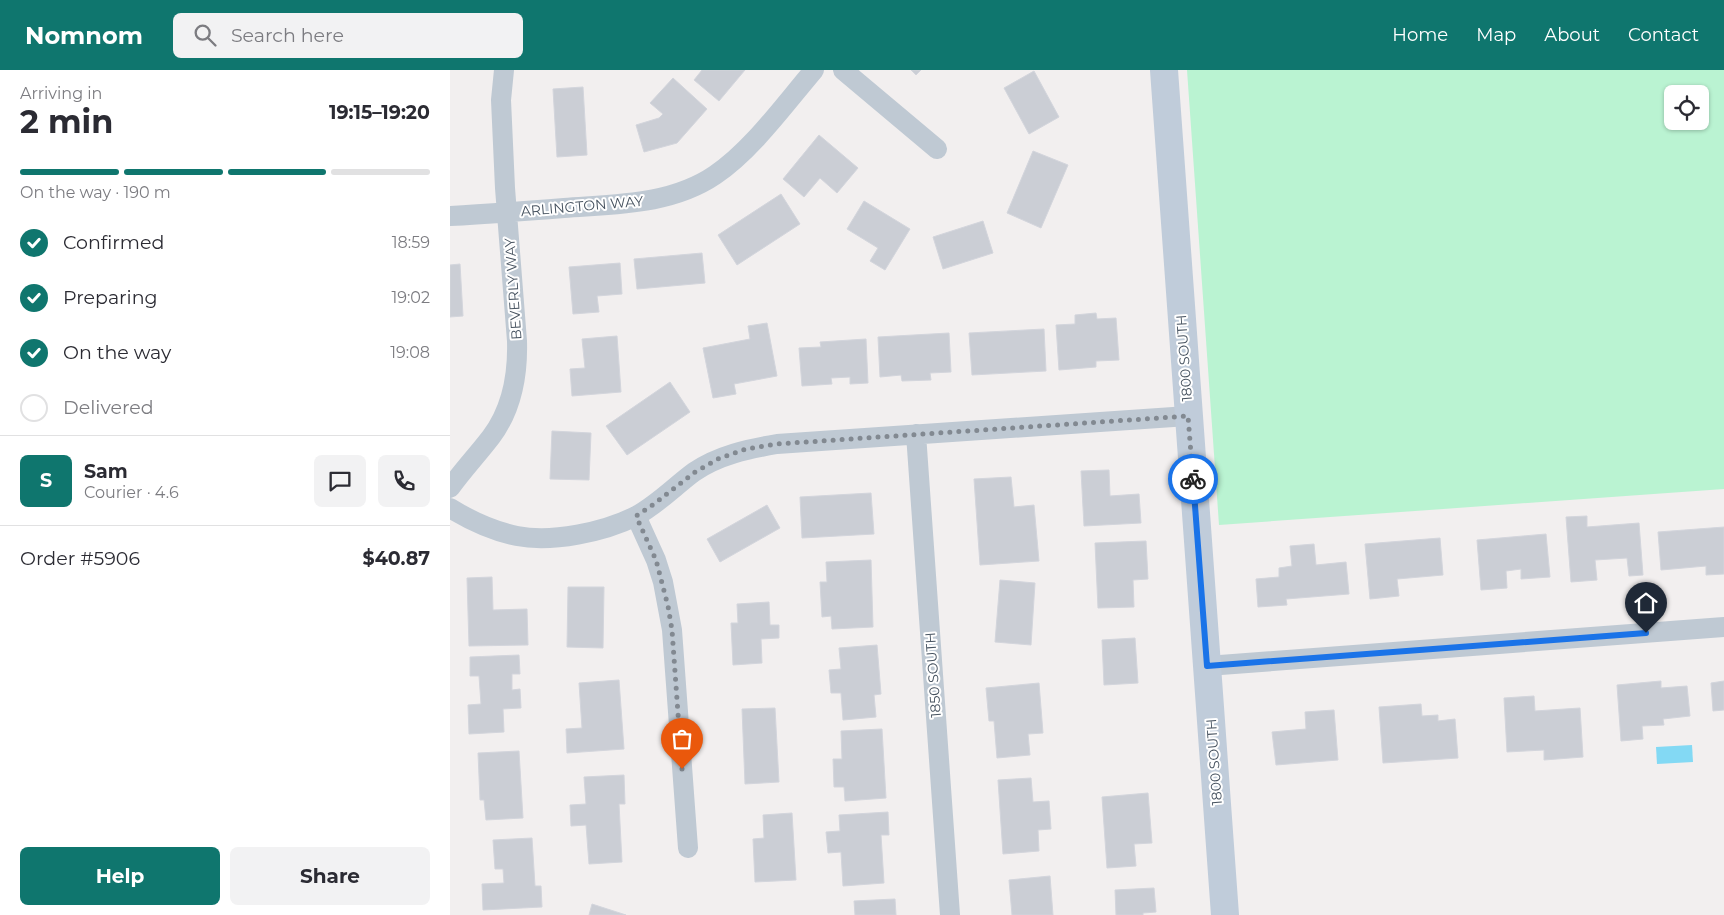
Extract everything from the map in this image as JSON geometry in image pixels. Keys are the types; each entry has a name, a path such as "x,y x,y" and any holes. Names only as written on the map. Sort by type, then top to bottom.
{"main road":[{"name":"1800 SOUTH","path":"1164,70 1224,915"}],"street":[{"name":"BEVERLY WAY","path":"450,488 493,435 503,418 515,381 518,361 502,100 504,70"},
{"name":"ARLINGTON WAY","path":"450,216 631,203 674,194 695,186 720,172 747,148 814,70"},
{"path":"843,70 937,150"},
{"path":"450,508 492,529 518,536 543,538 574,535 604,528 636,516 695,472 718,459 746,449 777,444 1188,416"},
{"name":"1850 SOUTH","path":"916,434 950,915"},
{"path":"636,516 660,574 672,630 688,848"},
{"path":"1207,666 1724,627"}],"green space":[{"path":"1187,70 1724,70 1724,489 1219,525"}],"water":[{"path":"1692,745 1693,762 1657,764 1656,747"}],"building":[{"path":"702,70 745,70 719,101 694,80"},
{"path":"911,70 921,70 916,75"},
{"path":"1034,71 1059,117 1029,134 1004,88"},
{"path":"673,78 707,109 677,143 644,152 636,125 659,118 663,114 650,103"},
{"path":"583,87 587,155 557,157 553,89"},
{"path":"819,135 858,168 837,193 820,178 804,197 783,179"},
{"path":"1033,151 1068,165 1041,228 1007,213"},
{"path":"781,194 800,224 737,265 718,235"},
{"path":"864,201 910,229 885,270 870,261 878,248 847,229"},
{"path":"983,221 993,253 943,269 933,237"},
{"path":"702,253 705,283 637,289 634,259"},
{"path":"620,263 622,294 597,296 599,312 573,314 569,267"},
{"path":"460,264 463,316 450,317 450,265"},
{"path":"1096,313 1097,319 1116,318 1119,360 1096,361 1096,367 1059,370 1056,325 1075,324 1075,315"},
{"path":"767,323 777,376 734,384 736,394 713,398 703,348 750,339 748,326"},
{"path":"1044,329 1046,371 972,375 969,333"},
{"path":"949,333 951,372 930,373 931,380 902,381 901,375 880,377 878,337"},
{"path":"617,336 621,392 572,396 570,369 585,368 582,339"},
{"path":"866,339 868,383 850,384 850,377 831,378 832,384 802,386 799,348 821,347 820,342"},
{"path":"670,382 690,412 627,455 606,426"},
{"path":"552,431 591,433 589,480 550,479"},
{"path":"1109,470 1110,496 1139,494 1141,523 1084,526 1081,471"},
{"path":"1011,477 1014,507 1034,505 1039,561 980,565 974,479"},
{"path":"871,493 874,534 802,538 800,497"},
{"path":"767,505 780,528 720,562 707,539"},
{"path":"1587,516 1587,527 1639,523 1643,575 1629,576 1627,558 1595,560 1597,580 1571,582 1566,517"},
{"path":"1724,527 1724,574 1706,575 1706,566 1661,570 1658,532"},
{"path":"1546,534 1550,577 1521,579 1521,569 1506,571 1507,588 1481,590 1477,540"},
{"path":"1440,538 1443,575 1397,579 1399,596 1370,599 1365,544"},
{"path":"1146,541 1148,579 1133,580 1134,607 1098,608 1095,543"},
{"path":"1314,544 1316,565 1346,562 1349,594 1286,599 1287,605 1258,607 1256,579 1279,577 1279,568 1292,566 1290,546"},
{"path":"871,560 873,627 832,629 831,616 822,617 820,582 827,582 826,562"},
{"path":"492,577 493,610 527,609 528,645 469,646 467,578"},
{"path":"1000,580 1035,583 1031,645 995,642"},
{"path":"568,587 604,587 603,648 567,647"},
{"path":"769,602 770,625 779,625 779,638 761,639 762,663 733,665 731,623 738,623 737,604"},
{"path":"1135,638 1138,683 1104,685 1102,640"},
{"path":"877,645 881,694 874,695 876,717 843,720 841,693 831,693 829,670 841,669 839,648"},
{"path":"519,655 520,674 512,674 512,690 520,689 521,708 503,709 504,732 469,734 468,705 481,704 479,676 470,676 470,657"},
{"path":"619,680 624,749 567,753 566,729 582,728 579,683"},
{"path":"1661,681 1661,688 1687,686 1690,716 1663,719 1664,725 1642,726 1643,739 1621,741 1617,685"},
{"path":"1724,681 1724,710 1713,711 1711,683"},
{"path":"1039,683 1043,733 1028,734 1030,755 997,758 994,721 989,721 986,688"},
{"path":"1534,696 1535,711 1580,708 1583,757 1544,760 1544,750 1507,752 1504,698"},
{"path":"1421,704 1422,716 1438,715 1438,721 1455,719 1458,758 1383,763 1379,707"},
{"path":"775,708 779,782 745,784 742,709"},
{"path":"1334,710 1338,760 1276,765 1272,732 1306,729 1305,712"},
{"path":"882,729 886,798 845,801 844,787 834,787 833,759 842,759 841,731"},
{"path":"519,751 523,818 486,820 484,800 480,800 478,753"},
{"path":"624,775 625,804 619,804 622,862 589,864 586,825 571,826 570,805 586,804 584,777"},
{"path":"1031,778 1033,802 1049,801 1051,829 1038,830 1039,851 1003,854 998,780"},
{"path":"1148,793 1152,843 1134,844 1136,866 1107,868 1102,797"},
{"path":"888,812 889,835 881,835 884,883 843,886 841,852 828,853 826,832 840,831 839,815"},
{"path":"792,813 796,880 755,882 753,839 764,838 763,815"},
{"path":"532,838 535,886 541,886 542,907 483,910 482,884 504,883 503,869 495,869 493,840"},
{"path":"1050,876 1053,915 1012,915 1009,880"},
{"path":"1154,888 1156,912 1143,913 1143,915 1116,915 1115,890"},
{"path":"895,899 896,915 855,915 854,901"},
{"path":"592,904 626,915 589,915"}],"way so far":[{"path":"682,769 672,630 668,606 656,560 636,516 675,489 695,472 718,459 746,449 777,444 1188,416 1193,479"}],"route":[{"path":"1193,479 1207,666 1646,633"}]}
